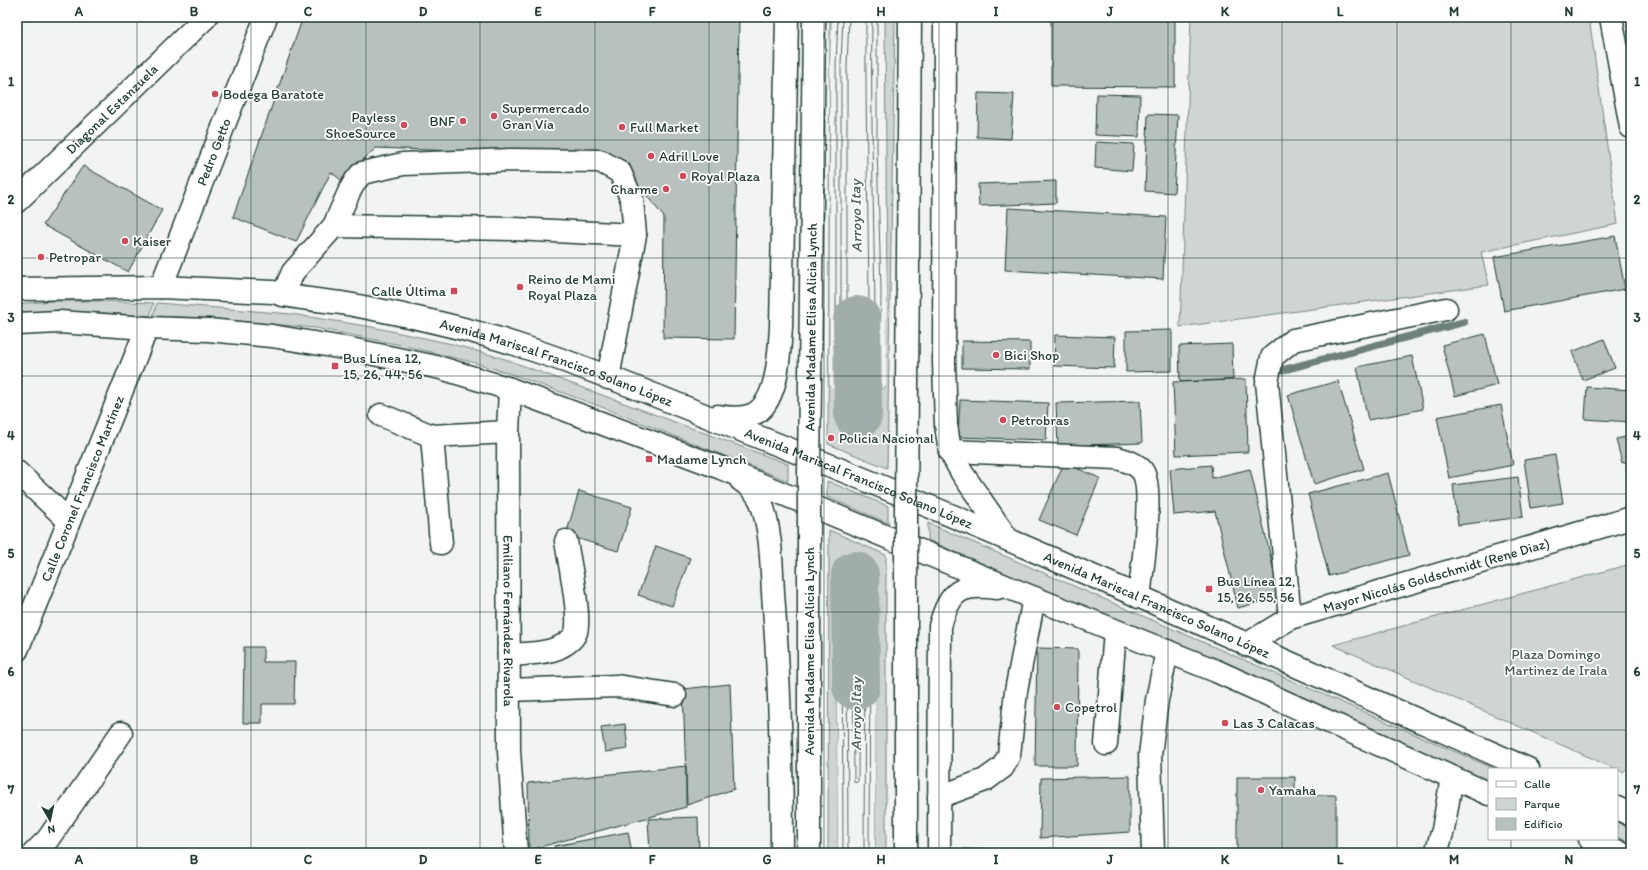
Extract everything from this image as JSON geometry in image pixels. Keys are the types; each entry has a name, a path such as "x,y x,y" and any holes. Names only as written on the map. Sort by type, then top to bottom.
{"main road":[{"name":"Diagonal Estanzuela","path":"17,201 206,17"},
{"name":"Pedro Getto","path":"161,287 266,17"},
{"path":"701,414 735,419 752,414 763,405 770,395 778,364 781,327 787,17"},
{"name":"Avenida Madame Elisa Alicia Lynch","path":"809,853 809,466 814,17"},
{"path":"906,853 906,507 910,17"},
{"path":"945,17 944,362 946,425 950,451 962,473 1007,538"},
{"path":"1611,17 1631,127"},
{"path":"283,295 293,272 334,226 356,180 362,173 379,168 403,164 512,160 600,161 620,172 632,200 635,236 608,378"},
{"path":"334,226 514,229 635,236"},
{"name":"Avenida Mariscal Francisco Solano López","path":"17,289 161,287 273,292 283,295 410,316 473,330 525,347 701,414 1007,538 1526,768"},
{"path":"1290,618 1267,382 1272,357 1293,340 1446,309"},
{"path":"17,324 59,322 147,328 208,330 265,336 350,349 441,368 510,389 721,468 1012,589 1216,671 1488,794"},
{"name":"Calle Coronel Francisco Martínez","path":"17,650 147,328"},
{"name":"Emiliano Fernández Rivarola","path":"510,389 508,432 509,751 516,853"},
{"path":"381,415 432,436 508,432"},
{"path":"432,436 441,543"},
{"path":"950,451 1013,452 1117,458 1130,462 1137,467 1143,472 1148,488 1147,522 1139,597"},
{"path":"721,468 752,487 760,501 769,532 782,752 782,853"},
{"path":"17,472 69,521"},
{"name":"Mayor Nicolás Goldschmidt (Rene Diaz)","path":"1246,645 1290,618 1631,518"},
{"path":"509,655 553,650 563,646 573,638 577,624 576,609 566,541"},
{"path":"939,853 940,626 945,609 951,598 960,591 971,587 1012,589"},
{"path":"939,797 985,780 1003,766 1010,755 1016,691 1034,598"},
{"path":"1106,744 1115,631"},
{"path":"1153,853 1150,755 1157,700 1167,651"},
{"path":"509,690 617,686 675,695"},
{"path":"34,853 48,839 121,733"},
{"path":"1436,853 1443,830 1452,777"},
{"path":"1618,808 1631,814"},
{"path":"1592,840 1621,853"}],"green space":[{"path":"830,17 832,17 830,149 831,387 885,388 887,298 885,17 895,17 887,468 828,444"},
{"path":"1191,17 1589,17 1618,224 1481,252 1489,285 1180,327"},
{"path":"52,301 154,303 150,316 105,313 17,315 17,304"},
{"path":"157,303 291,314 372,327 452,344 505,359 788,464 788,481 599,406 511,374 472,362 401,345 315,328 206,318 153,316"},
{"path":"827,481 888,506 888,523 827,497"},
{"path":"928,523 1493,768 1488,768 1488,782 928,540"},
{"path":"829,530 886,555 886,853 875,853 876,623 836,611 838,853 828,853"},
{"name":"Plaza Domingo Martinez de Irala","path":"1631,564 1631,765 1623,772 1618,770 1618,768 1614,768 1333,645"},
{"path":"1618,822 1631,828 1631,843 1618,837"}],"pier":[{"path":"832,17 883,17 883,147 887,290 886,386 884,388 832,388 830,386 830,65"},
{"path":"837,612 876,625 875,853 838,853"}],"building":[{"name":"Royal Plaza","path":"303,17 739,17 734,339 663,338 664,217 615,157 376,148 341,180 331,172 296,242 233,217"},
{"path":"1051,17 1175,17 1175,87 1051,86"},
{"path":"978,93 1014,94 1011,139 977,137"},
{"path":"1096,94 1140,95 1139,137 1095,135"},
{"path":"1148,114 1178,115 1174,193 1145,191"},
{"path":"1096,142 1134,144 1132,171 1095,168"},
{"path":"83,166 162,210 128,272 43,225"},
{"path":"1056,181 1056,203 979,206 978,184"},
{"path":"1008,208 1166,217 1163,279 1005,270"},
{"path":"1615,236 1625,289 1504,311 1494,257"},
{"path":"1172,330 1172,371 1126,372 1126,331"},
{"path":"1485,334 1497,385 1455,396 1442,345"},
{"path":"1055,335 1115,337 1114,368 1054,366"},
{"path":"1604,339 1615,368 1583,380 1572,352"},
{"name":"Bici Shop","path":"962,341 1030,342 1030,369 962,368"},
{"path":"1232,344 1233,380 1180,382 1179,346"},
{"path":"1412,356 1423,409 1368,420 1357,367"},
{"path":"1246,379 1248,452 1176,455 1173,382"},
{"path":"1338,381 1364,469 1314,484 1288,395"},
{"path":"1587,387 1631,390 1631,422 1585,419"},
{"name":"Petrobras","path":"960,400 1048,403 1046,440 958,437"},
{"path":"1140,401 1142,443 1058,446 1056,403"},
{"path":"1501,405 1513,465 1449,478 1437,417"},
{"path":"1631,436 1631,460 1622,463 1616,439"},
{"path":"1555,455 1563,503 1531,508 1524,460"},
{"name":"Petrobras","path":"1064,463 1100,478 1076,535 1039,520"},
{"path":"1211,465 1212,478 1250,469 1280,597 1238,608 1215,511 1174,515 1170,469"},
{"path":"1631,466 1631,487 1626,468"},
{"path":"1388,473 1409,555 1329,576 1308,494"},
{"path":"1518,477 1523,517 1458,525 1453,485"},
{"path":"579,491 632,507 618,551 566,535"},
{"path":"656,546 690,558 672,606 638,595"},
{"path":"244,647 263,647 263,662 295,662 294,704 262,704 262,723 243,723"},
{"name":"Copetrol","path":"1037,648 1078,649 1077,766 1035,766"},
{"path":"730,684 734,789 687,805 683,689"},
{"path":"625,724 628,749 605,752 601,727"},
{"path":"686,766 686,807 529,850 528,783"},
{"path":"1130,776 1130,832 1040,838 1041,778"},
{"path":"1237,777 1295,777 1295,795 1336,795 1336,853 1237,853"},
{"path":"698,817 699,853 650,853 648,819"},
{"path":"628,832 632,853 556,853 554,846"},
{"path":"963,849 1039,852 1039,853 964,853"}],"waterway":[{"name":"Arroyo Itay","path":"857,320 858,415"},
{"path":"1279,371 1464,322"},
{"name":"Arroyo Itay","path":"855,575 856,686"}],"place":[{"name":"Bodega Baratote","path":"215,94"},
{"name":"Supermercado Gran Vía","path":"494,116"},
{"name":"BNF","path":"463,121"},
{"name":"Payless ShoeSource","path":"404,125"},
{"name":"Full Market","path":"622,127"},
{"name":"Adril Love","path":"651,156"},
{"name":"Royal Plaza","path":"683,176"},
{"name":"Charme","path":"666,189"},
{"name":"Kaiser","path":"125,241"},
{"name":"Petropar","path":"41,257"},
{"name":"Reino de Mami Royal Plaza","path":"520,287"},
{"name":"Calle Última","path":"454,291"},
{"name":"Bici Shop","path":"996,355"},
{"name":"Bus Línea 12, 15, 26, 44, 56","path":"335,366"},
{"name":"Petrobras","path":"1003,420"},
{"name":"Policia Nacional","path":"831,438"},
{"name":"Madame Lynch","path":"649,459"},
{"name":"Bus Línea 12, 15, 26, 55, 56","path":"1209,589"},
{"name":"Copetrol","path":"1057,707"},
{"name":"Las 3 Calacas","path":"1225,723"},
{"name":"Yamaha","path":"1261,790"}]}
